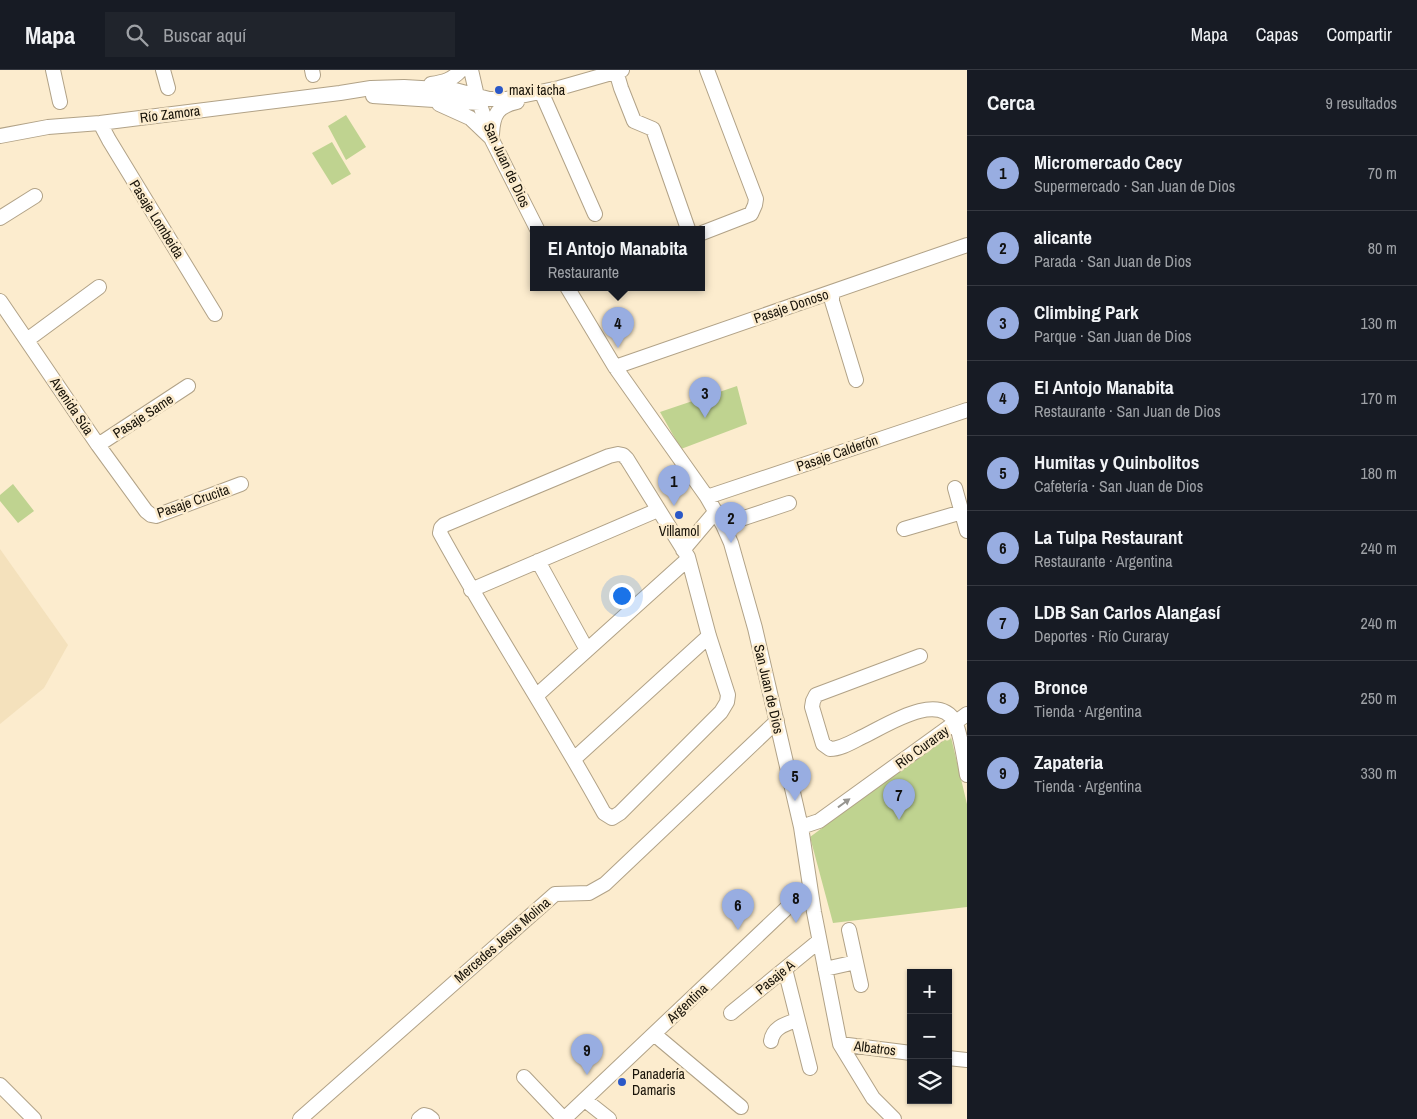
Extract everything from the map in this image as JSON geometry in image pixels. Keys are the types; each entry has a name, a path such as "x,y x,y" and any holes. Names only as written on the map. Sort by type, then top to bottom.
{"street":[{"path":"53,70 60,102"},
{"path":"163,70 168,88"},
{"path":"404,87 447,81 455,77 461,70"},
{"path":"705,231 751,214 756,205 756,199 707,70"},
{"path":"619,71 621,88 634,121 653,129 687,226"},
{"name":"Río Zamora","path":"340,93 417,99 506,99 559,88 619,71"},
{"path":"472,75 486,92 506,99"},
{"name":"San Juan de Dios","path":"472,75 492,140 535,226"},
{"name":"Río Zamora","path":"0,136 48,128 371,88 404,87 455,90 479,100"},
{"path":"492,140 493,123 496,113 502,107 554,93 559,88"},
{"path":"543,96 595,214"},
{"path":"417,99 442,105 462,114 479,126 492,140"},
{"name":"Pasaje Lombeida","path":"100,123 215,314"},
{"path":"0,218 35,196"},
{"name":"Pasaje Donoso","path":"615,367 967,245"},
{"path":"27,340 99,287"},
{"name":"San Juan de Dios","path":"569,291 615,367 708,497 720,518 731,544 755,628 801,827 819,941 840,1044 873,1098 894,1119"},
{"path":"832,292 832,301 856,380"},
{"name":"Avenida Súa","path":"0,301 98,445 146,511"},
{"name":"Pasaje Same","path":"98,445 188,386"},
{"name":"Pasaje Calderón","path":"708,497 967,410"},
{"path":"618,454 627,459 686,555 728,695 727,702 721,712 620,813 612,818 604,813 574,759 471,590 440,533 441,528 444,525 609,456 618,454"},
{"name":"Pasaje Crucita","path":"146,511 156,516 241,484"},
{"path":"955,488 967,531"},
{"path":"536,696 686,555 720,518 789,503"},
{"path":"471,590 658,510"},
{"path":"904,529 962,512"},
{"path":"538,562 587,650"},
{"path":"574,759 709,636"},
{"path":"920,656 816,695 812,701 812,707 823,744 830,749 843,747 902,717 931,708 945,711 956,723 967,775"},
{"name":"Río Curaray","path":"801,827 819,821 967,714"},
{"name":"Mercedes Jesus Molina","path":"300,1119 555,894 589,893 605,884 777,721"},
{"name":"Argentina","path":"564,1119 810,886"},
{"path":"850,930 861,985"},
{"name":"Pasaje A","path":"730,1013 819,941"},
{"path":"825,969 856,962"},
{"path":"785,969 810,1068"},
{"path":"771,1041 773,1033 797,1020"},
{"path":"654,1034 741,1107"},
{"name":"Albatros","path":"840,1044 907,1052"},
{"path":"952,1058 967,1060"},
{"path":"524,1077 564,1119"},
{"path":"0,1085 34,1119"},
{"path":"585,1100 609,1119"},
{"path":"419,1119 424,1115 432,1119"}],"shaded area":[{"path":"0,549 68,645 44,688 0,724"}],"green space":[{"path":"346,115 366,147 346,160 328,126"},
{"path":"332,142 351,174 332,185 312,153"},
{"path":"737,386 747,424 681,449 660,412"},
{"path":"13,484 34,511 18,523 0,501 0,495"},
{"path":"950,733 967,804 967,907 833,923 810,837"}],"place":[{"name":"maxi tacha","path":"499,90"},
{"name":"El Antojo Manabita","path":"618,348"},
{"name":"Climbing Park","path":"705,418"},
{"name":"Micromercado Cecy","path":"674,506"},
{"name":"Villamol","path":"679,515"},
{"name":"alicante","path":"731,543"},
{"name":"Humitas y Quinbolitos","path":"795,801"},
{"name":"LDB San Carlos Alangasí","path":"899,820"},
{"name":"Bronce","path":"796,923"},
{"name":"La Tulpa Restaurant","path":"738,930"},
{"name":"Zapateria","path":"587,1075"},
{"name":"Panadería Damaris","path":"622,1082"}]}
